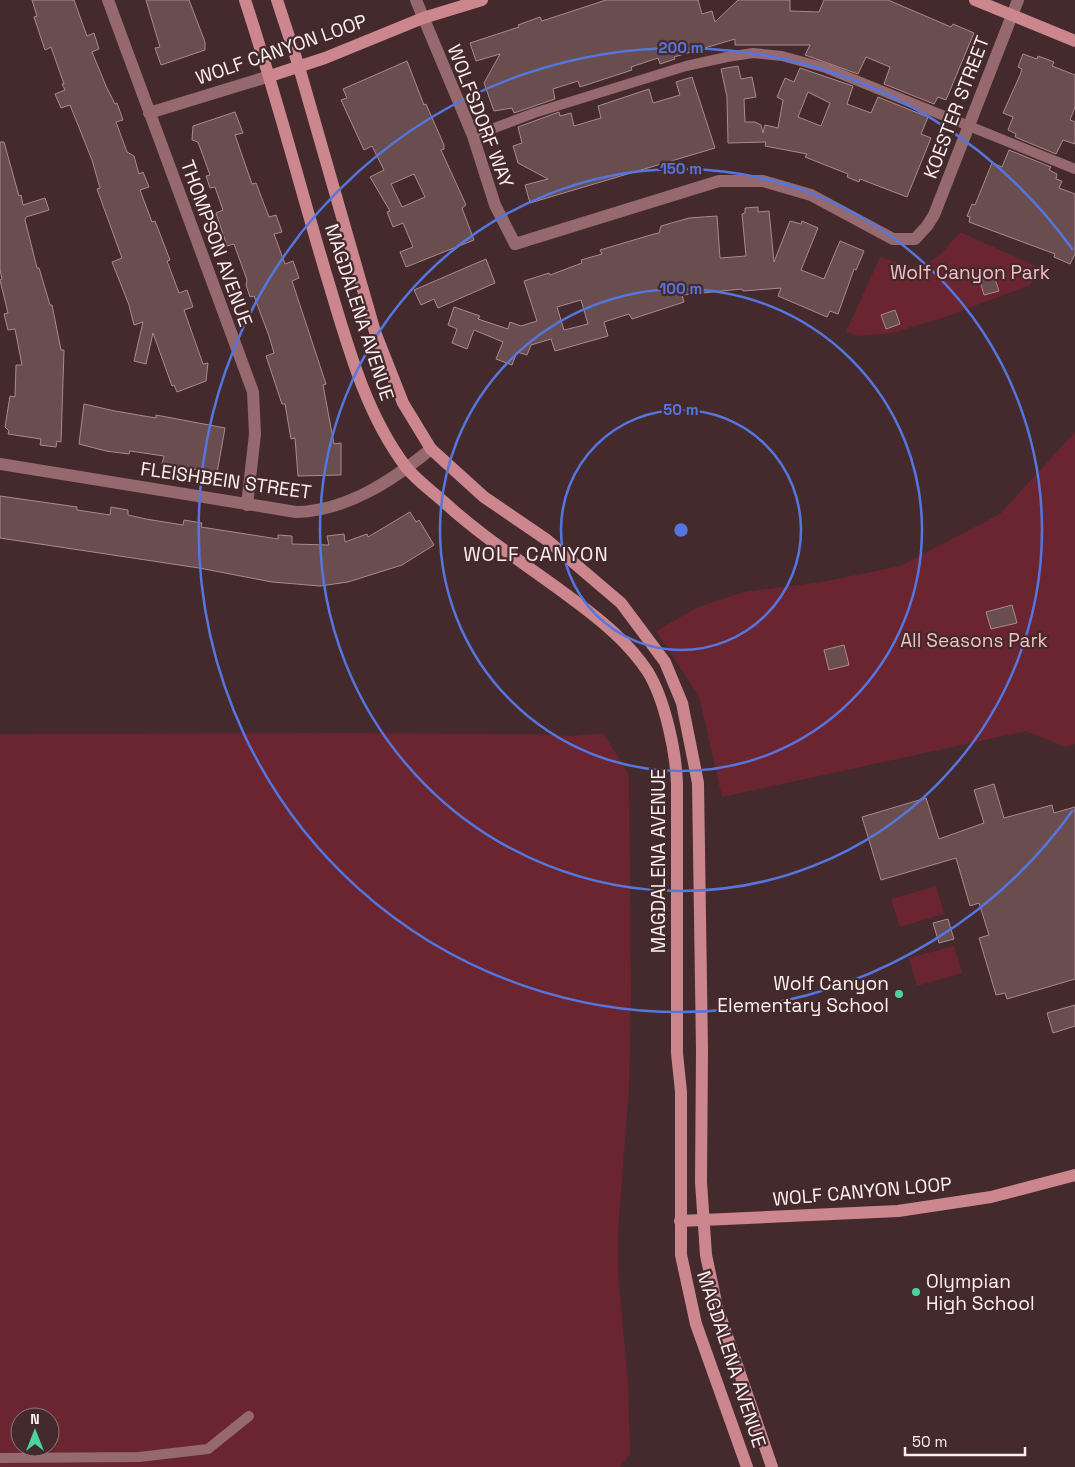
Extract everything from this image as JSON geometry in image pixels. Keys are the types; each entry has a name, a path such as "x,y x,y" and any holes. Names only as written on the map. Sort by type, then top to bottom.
{"street":[{"name":"THOMPSON AVENUE","path":"108,0 253,392 255,434 247,505"},
{"name":"MAGDALENA AVENUE","path":"245,0 270,76 346,342 376,416 407,468 465,522 528,565 600,620 627,644 649,674 664,713 676,759 677,784 677,1043 681,1092 681,1255 686,1288 696,1324 747,1467"},
{"name":"MAGDALENA AVENUE","path":"277,0 299,67 375,332 403,403 431,449 484,498 546,540 621,603 665,662 682,703 698,783 703,1220 706,1255 717,1307 772,1467"},
{"name":"WOLFSDORF WAY","path":"416,0 473,136 496,205 515,244"},
{"name":"WOLF CANYON LOOP","path":"149,113 299,67 423,18 482,0"},
{"path":"976,0 1075,41"},
{"name":"KOESTER STREET","path":"515,244 719,181 763,181 811,196 893,239 915,238 928,226 1018,0"},
{"name":"FLEISHBEIN STREET","path":"0,464 247,505 296,512 316,512 355,498 407,468 431,449"},
{"name":"WOLF CANYON LOOP","path":"680,1221 898,1211 991,1197 1075,1175"}],"lane":[{"path":"473,136 534,113 686,66 727,56 753,53 782,56 826,68 1075,169"},
{"path":"0,1458 139,1457 208,1449 249,1416"}],"green space":[{"name":"Wolf Canyon Park","path":"960,232 1040,268 1030,285 942,318 892,333 860,336 846,332 880,257 910,266 925,264 939,255"},
{"name":"All Seasons Park","path":"1075,432 1075,744 1066,747 1026,731 722,797 699,696 656,631 698,607 744,592 822,582 900,566 1000,514"},
{"path":"350,733 575,736 603,733 628,773 629,783 631,993 629,1088 618,1230 618,1273 628,1383 630,1454 620,1467 0,1467 0,734"},
{"path":"936,886 944,914 900,927 891,899"},
{"path":"954,946 962,973 917,986 909,958"}],"building":[{"path":"32,0 74,0 87,36 94,33 99,49 92,52 106,86 115,104 117,103 123,120 116,122 127,152 134,156 139,174 143,172 149,187 140,190 152,222 155,221 170,260 167,261 179,293 187,290 193,307 184,310 203,364 208,363 206,381 177,392 174,385 172,386 153,333 146,364 134,361 143,322 134,325 129,305 112,262 122,258 97,189 100,188 92,160 70,105 61,108 55,94 65,90 62,84 64,84 51,47 45,50 34,17 37,16"},
{"path":"146,0 189,0 205,42 205,50 161,65 155,48 160,47"},
{"path":"606,0 698,0 702,14 712,11 715,22 738,0 790,0 790,11 819,12 824,0 888,0 951,27 953,24 974,33 946,100 938,97 934,104 884,84 890,67 866,57 858,74 805,55 810,45 735,45 735,39 674,57 675,59 660,64 658,58 631,67 632,70 580,87 578,81 553,89 555,99 514,113 512,108 494,111 484,83 500,54 476,61 470,43 519,27 518,25 540,17 542,21"},
{"path":"1023,54 1037,59 1038,56 1054,62 1052,66 1075,75 1075,107 1070,120 1075,122 1075,144 1063,140 1056,154 1015,137 1016,134 1008,130 1013,117 1003,113 1020,75 1022,69 1018,67"},
{"path":"407,61 424,105 426,104 444,145 444,149 441,150 466,205 462,208 474,240 406,267 400,252 413,247 403,223 393,227 387,212 390,211 370,177 384,170 372,146 364,150 341,100 347,98 343,89","holes":["414,174 425,197 402,207 391,184"]},
{"path":"738,66 741,79 752,77 756,97 744,99 745,122 755,122 761,125 763,133 765,125 778,128 783,100 777,97 785,78 794,82 800,68 853,86 847,104 871,113 878,97 928,117 921,134 931,138 907,197 860,179 859,182 847,177 848,174 805,157 807,154 765,146 766,142 728,143 727,97 721,69","holes":["808,92 830,103 821,126 798,117"]},
{"path":"692,77 715,148 530,203 525,185 548,179 518,163 513,146 522,143 518,127 559,112 560,116 571,113 574,126 601,118 598,106 649,89 653,103 680,95 676,82"},
{"path":"235,112 243,133 235,135 252,184 256,183 269,217 276,215 282,232 274,234 285,264 293,261 299,278 292,281 326,384 323,385 334,444 341,443 341,475 298,476 295,438 291,439 285,404 282,404 266,356 274,353 269,336 254,296 250,297 246,285 247,280 234,244 227,246 216,213 223,210 215,187 210,188 206,176 210,175 198,142 192,140 193,126"},
{"path":"0,142 4,142 23,205 45,198 49,210 26,217 25,220 37,268 39,268 50,305 52,305 61,350 64,350 61,442 57,441 56,447 40,445 41,439 8,434 9,431 5,427 10,396 15,397 16,365 22,365 15,329 8,330 4,314 8,313 0,280 2,279 0,270"},
{"path":"1009,150 1051,167 1049,170 1057,174 1056,179 1062,181 1059,188 1075,194 1075,254 1070,264 1054,257 1055,254 969,222 970,217 967,216 972,204 975,205 992,163 1002,167"},
{"path":"758,207 758,212 769,211 774,262 790,221 801,224 802,221 818,228 801,270 824,279 840,241 864,251 856,270 854,269 838,314 830,311 827,317 778,296 781,288 743,291 742,289 682,295 684,302 632,319 629,314 604,322 608,336 555,351 551,339 531,345 527,355 517,352 512,365 496,359 503,342 474,330 467,349 452,343 457,329 448,325 454,307 480,316 478,319 508,329 510,322 521,326 537,321 524,281 549,273 550,275 582,263 581,260 602,254 600,250 659,233 661,226 689,218 717,216 720,258 746,256 742,214 745,213 745,208","holes":["581,300 588,324 564,330 557,307"]},
{"path":"486,259 495,283 438,308 434,299 421,305 414,290"},
{"path":"994,276 999,291 984,295 980,281"},
{"path":"895,310 900,324 886,329 881,315"},
{"path":"84,404 156,418 156,415 225,428 217,473 162,464 164,456 130,451 129,454 106,451 79,444"},
{"path":"0,496 77,507 77,510 110,515 111,507 128,510 128,515 146,519 183,525 184,520 202,523 201,527 278,539 278,535 292,536 292,544 329,545 327,536 344,534 345,542 367,534 368,537 410,512 416,522 419,520 434,545 402,565 348,582 320,586 272,582 199,568 0,538"},
{"path":"1012,605 1017,623 991,629 986,612"},
{"path":"844,645 849,665 829,670 824,650"},
{"path":"994,784 1004,818 1052,805 1054,813 1075,807 1075,979 1007,999 1005,993 996,995 979,938 989,935 979,903 970,906 956,858 881,880 862,817 926,798 939,839 984,823 974,790"},
{"path":"948,919 954,939 939,943 933,923"},
{"path":"1075,1005 1075,1026 1053,1033 1047,1013"}],"place":[{"name":"Wolf Canyon Elementary School","path":"899,994"},
{"name":"Olympian High School","path":"916,1292"}],"district":[{"name":"WOLF CANYON","path":"536,554"}]}
